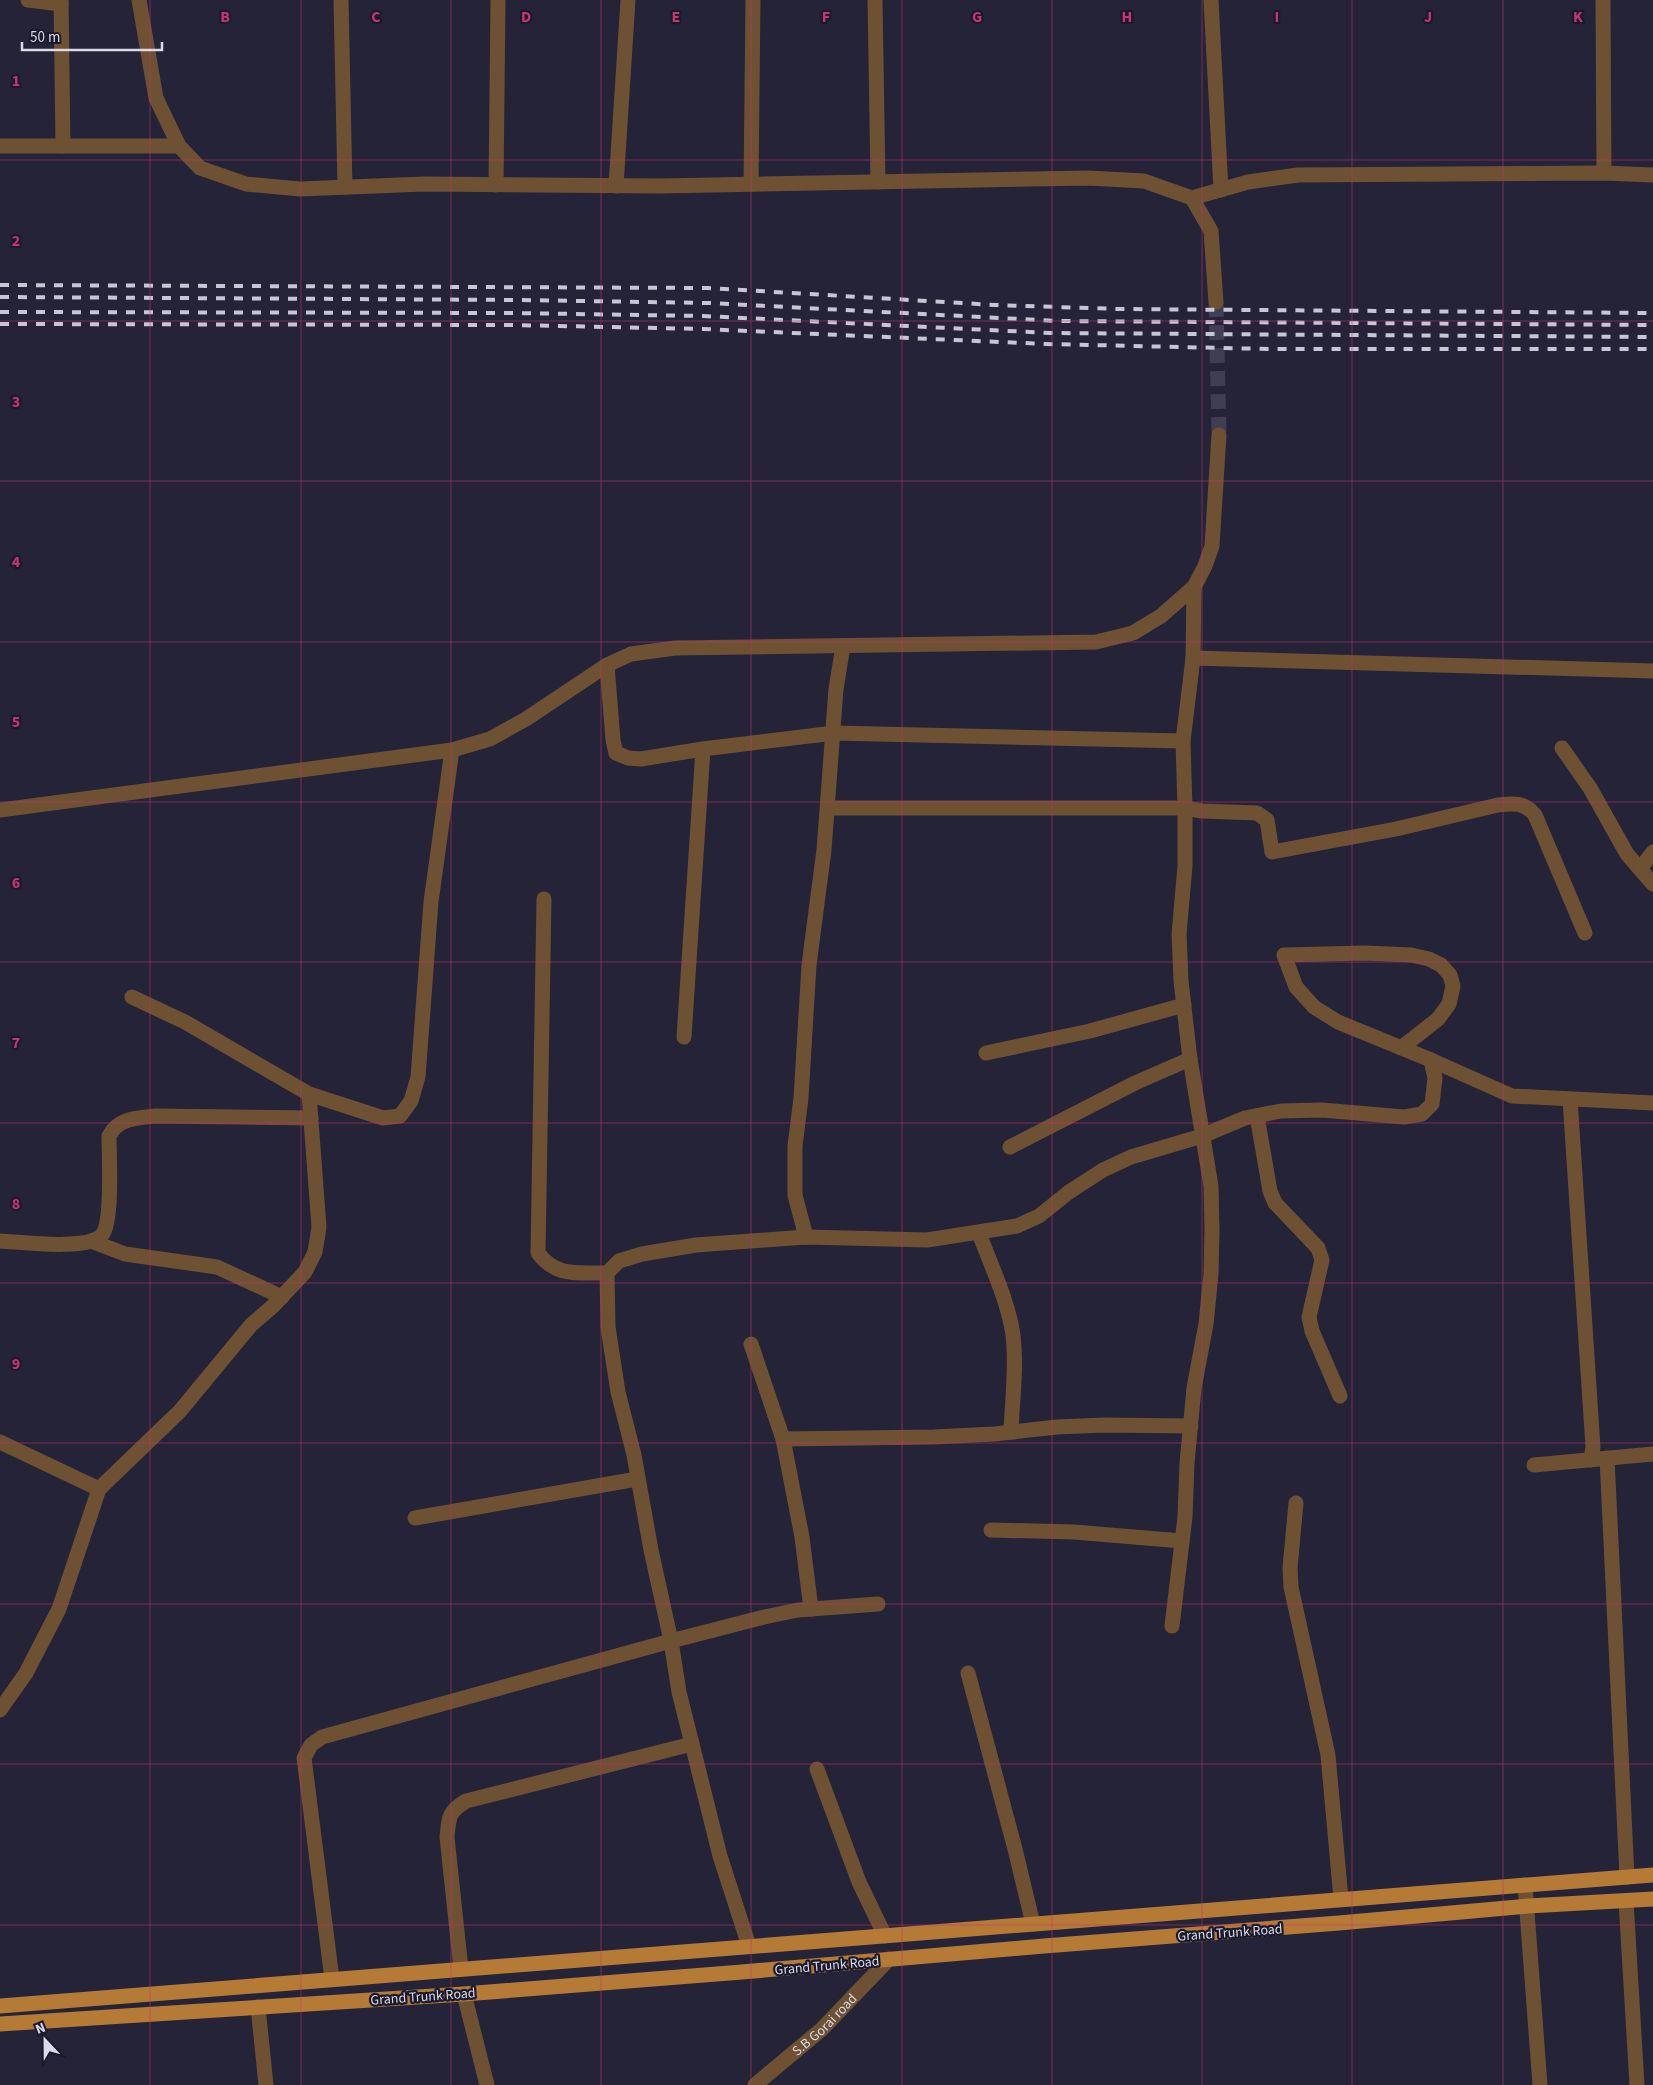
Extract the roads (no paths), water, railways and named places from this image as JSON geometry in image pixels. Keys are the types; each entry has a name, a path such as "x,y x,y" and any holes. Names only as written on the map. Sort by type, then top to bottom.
{"main road":[{"path":"0,2006 1653,1875"},
{"name":"Grand Trunk Road","path":"0,2024 464,1994 1339,1924 1528,1906 1653,1900"}],"street":[{"path":"28,0 61,2 64,146"},
{"path":"139,0 156,98 179,146 200,168 246,184 300,189 424,184 616,186 1088,178 1144,181 1192,198 1248,182 1298,175 1604,173 1653,175"},
{"path":"341,0 345,188"},
{"path":"496,185 498,0"},
{"path":"616,186 628,0"},
{"path":"752,184 753,0"},
{"path":"875,0 878,182"},
{"path":"1211,0 1221,190"},
{"path":"1603,0 1604,173"},
{"path":"0,146 179,146"},
{"path":"1192,198 1211,231 1216,302"},
{"path":"0,810 452,750 490,739 512,727 607,665 631,654 675,648 1096,642 1133,633 1161,616 1194,587 1205,566 1212,546 1219,434"},
{"path":"1172,1626 1182,1541 1194,1388 1206,1324 1211,1274 1211,1186 1190,1059 1179,934 1185,866 1186,808 1183,741 1193,658 1194,587"},
{"path":"806,1237 795,1195 795,1146 801,1098 809,965 828,808 836,689 843,646"},
{"path":"1193,658 1653,672"},
{"path":"607,665 613,740 616,753 628,758 641,759 703,749 834,733 1183,741"},
{"path":"1562,748 1590,788 1626,854 1653,884"},
{"path":"684,1037 703,749"},
{"path":"132,997 184,1022 309,1094 383,1118 400,1116 411,1101 418,1077 431,902 452,750"},
{"path":"828,808 1186,808 1202,811 1257,813 1267,820 1272,852 1396,830 1498,805 1512,804 1528,807 1535,815 1585,933"},
{"path":"1640,869 1653,852"},
{"path":"544,899 538,1253 546,1264 566,1272 607,1273"},
{"path":"1401,1048 1438,1019 1449,1004 1453,986 1450,975 1441,965 1429,959 1411,954 1284,955 1296,988 1314,1007 1338,1022 1401,1048 1432,1060 1512,1096 1653,1103"},
{"path":"986,1053 1090,1030 1184,1006"},
{"path":"1010,1146 1135,1083 1190,1059"},
{"path":"749,1946 720,1856 680,1692 672,1641 637,1478 634,1455 618,1392 608,1327 607,1273 619,1261 642,1254 696,1245 806,1237 927,1240 1017,1226 1039,1216 1069,1192 1103,1170 1131,1157 1202,1136 1245,1118 1282,1112 1322,1110 1404,1117 1422,1114 1432,1104 1435,1078 1432,1060"},
{"path":"0,1710 26,1673 59,1609 99,1489 180,1411 251,1325 282,1297 305,1272 315,1252 319,1227 309,1094"},
{"path":"1570,1099 1593,1448 1590,1460"},
{"path":"0,1241 73,1244 91,1242 101,1236 107,1226 109,1136 113,1128 123,1122 136,1118 156,1116 311,1118"},
{"path":"1257,1116 1270,1191 1275,1203 1318,1248 1322,1260 1309,1317 1312,1331 1340,1396"},
{"path":"979,1233 1009,1314 1013,1335 1015,1354 1011,1432"},
{"path":"91,1242 124,1254 217,1267 282,1297"},
{"path":"751,1344 782,1439 802,1537 811,1609"},
{"path":"782,1439 933,1437 1057,1427 1191,1426"},
{"path":"0,1442 99,1489"},
{"path":"1534,1465 1653,1454"},
{"path":"1607,1458 1627,1877"},
{"path":"415,1518 637,1478"},
{"path":"1296,1503 1290,1568 1291,1588 1328,1755 1341,1899"},
{"path":"991,1530 1074,1532 1182,1541"},
{"path":"332,1980 304,1758 310,1745 322,1738 672,1641 764,1618 811,1609 878,1604"},
{"path":"968,1673 1033,1924"},
{"path":"461,1969 447,1837 449,1818 454,1808 466,1801 692,1744"},
{"path":"817,1769 859,1882 885,1936"},
{"path":"1525,1885 1540,2085"},
{"path":"1626,1901 1637,2085"},
{"name":"S.B Gorai road","path":"755,2085 822,2029 889,1959"},
{"path":"464,1994 487,2085"},
{"path":"258,2007 266,2085"}],"tunnel":[{"path":"1216,302 1219,435"}],"railway":[{"path":"0,285 708,288 995,305 1119,309 1653,313"},
{"path":"0,297 709,303 1058,321 1653,325"},
{"path":"0,312 514,313 703,316 1050,333 1653,337"},
{"path":"0,324 512,325 703,329 1046,344 1268,349 1653,349"}]}
